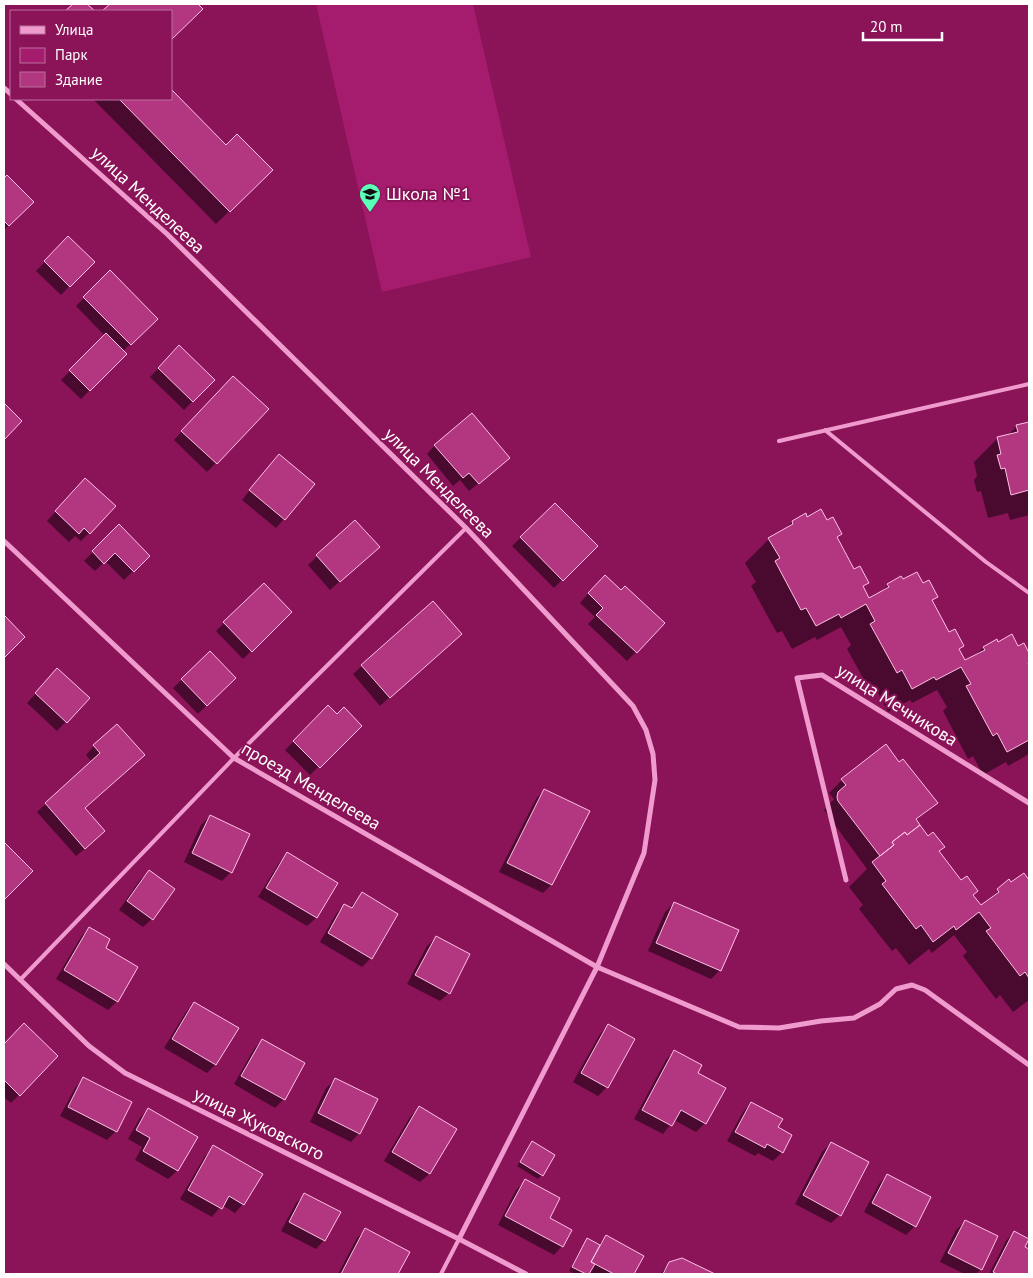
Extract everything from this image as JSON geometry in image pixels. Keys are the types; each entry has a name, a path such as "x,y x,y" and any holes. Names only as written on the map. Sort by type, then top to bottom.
{"street":[{"name":"улица Менделеева","path":"17,100 167,234 466,528 633,706 646,730 654,754 656,780 644,853 597,967 459,1239"},
{"name":"проезд Менделеева","path":"4,541 234,758 597,967"},
{"name":"улица Мечникова","path":"846,880 797,678 822,675 1029,802"},
{"name":"улица Жуковского","path":"4,964 89,1046 125,1073 526,1274"},
{"path":"597,967 739,1027 779,1028 854,1018 880,1004 896,989 912,985 925,990 1029,1065"}],"lane":[{"path":"779,441 1029,384"},
{"path":"825,430 986,562 1029,593"},
{"path":"20,980 234,758 466,528"},
{"path":"442,1274 459,1239"}],"green space":[{"path":"316,4 473,4 531,257 382,292"}],"building":[{"path":"73,4 87,4 94,10 66,10"},
{"path":"110,4 198,4 203,9 172,39 172,10 103,10"},
{"path":"172,90 226,145 237,134 273,170 230,212 120,100 172,100"},
{"path":"7,175 34,202 9,226 4,221 4,178"},
{"path":"68,236 95,262 70,287 44,261"},
{"path":"110,270 158,319 131,345 83,297"},
{"path":"106,333 127,354 90,391 69,370"},
{"path":"179,345 215,380 193,402 158,368"},
{"path":"233,376 269,409 217,464 181,431"},
{"path":"4,403 22,421 4,440"},
{"path":"472,413 510,458 479,484 469,473 463,478 434,445"},
{"path":"1029,422 1029,490 1011,495 1005,468 1001,469 997,455 1001,454 997,437 1018,432 1016,425"},
{"path":"279,454 315,484 285,520 249,490"},
{"path":"85,478 116,506 90,534 84,528 79,534 55,511"},
{"path":"555,503 598,546 563,581 520,537"},
{"path":"821,509 827,520 833,517 842,534 837,537 854,569 860,566 869,583 863,586 869,598 889,587 887,584 901,576 903,579 917,572 923,583 929,580 938,597 932,600 949,632 955,629 964,646 959,649 965,660 985,650 983,647 997,639 998,642 1012,634 1018,646 1024,643 1029,653 1029,740 1007,752 997,733 993,736 966,686 971,684 961,667 936,680 934,677 912,689 902,670 897,673 870,624 875,621 866,604 841,618 839,614 816,626 806,608 801,610 775,561 780,558 768,538 793,524 792,521 806,513 807,517"},
{"path":"355,520 380,547 340,582 316,555"},
{"path":"119,524 150,556 134,572 115,553 104,564 92,551"},
{"path":"605,575 621,590 625,586 665,623 637,653 596,615 603,608 588,593"},
{"path":"264,583 292,612 252,652 223,622"},
{"path":"433,601 462,634 390,698 361,665"},
{"path":"4,615 25,637 4,658"},
{"path":"210,651 236,678 207,706 181,679"},
{"path":"57,668 90,698 67,723 35,693"},
{"path":"328,705 337,714 344,707 362,726 320,768 293,741"},
{"path":"117,724 145,755 85,808 105,831 85,849 45,803 100,753 93,745"},
{"path":"886,744 899,762 903,759 938,803 916,819 920,825 907,835 905,832 892,842 894,845 880,856 838,801 837,797 838,792 846,785 841,779"},
{"path":"544,789 590,811 552,885 507,863"},
{"path":"210,815 250,834 232,873 192,853"},
{"path":"920,825 928,836 933,832 945,847 939,851 961,880 967,876 978,891 973,895 981,905 999,892 997,889 1009,879 1011,882 1024,873 1029,880 1029,978 1025,972 1020,976 986,931 991,928 979,912 956,930 954,926 933,942 921,925 916,929 882,884 886,881 872,862 894,845 892,842 905,832 907,835"},
{"path":"4,842 33,871 5,899 4,898"},
{"path":"287,852 338,883 317,918 266,888"},
{"path":"149,870 175,889 153,920 127,901"},
{"path":"362,892 398,914 372,959 328,933 344,904 352,908"},
{"path":"674,902 739,930 721,971 656,943"},
{"path":"89,927 110,939 106,948 138,967 118,1002 64,970"},
{"path":"436,936 470,954 450,994 415,975"},
{"path":"194,1002 239,1028 216,1065 172,1039"},
{"path":"24,1023 58,1056 20,1096 4,1080 4,1044"},
{"path":"608,1024 635,1039 608,1088 581,1073"},
{"path":"262,1039 305,1063 285,1100 241,1076"},
{"path":"674,1050 702,1065 698,1073 726,1088 706,1124 681,1110 672,1126 642,1110"},
{"path":"83,1077 132,1102 117,1132 68,1107"},
{"path":"335,1078 378,1099 360,1134 318,1113"},
{"path":"751,1102 783,1119 778,1127 792,1135 783,1153 767,1144 765,1148 735,1132"},
{"path":"419,1106 457,1129 430,1174 392,1152"},
{"path":"148,1108 198,1137 178,1171 143,1151 150,1138 136,1130"},
{"path":"532,1141 555,1155 543,1176 520,1162"},
{"path":"831,1142 869,1162 841,1216 803,1195"},
{"path":"213,1145 263,1174 244,1205 229,1196 222,1209 188,1190"},
{"path":"887,1174 931,1197 916,1227 872,1203"},
{"path":"525,1179 560,1198 550,1218 572,1230 563,1247 505,1216"},
{"path":"304,1193 341,1212 325,1241 289,1222"},
{"path":"965,1220 998,1236 982,1270 948,1253"},
{"path":"365,1228 410,1252 398,1274 341,1274"},
{"path":"1014,1231 1029,1239 1025,1247 1029,1249 1029,1274 997,1274 993,1272"},
{"path":"606,1235 644,1256 634,1274 614,1274 591,1262"},
{"path":"587,1238 600,1245 591,1262 595,1264 589,1274 572,1267"},
{"path":"682,1258 715,1274 663,1274 669,1262"}],"place":[{"name":"Школа №1","path":"370,213"}]}
